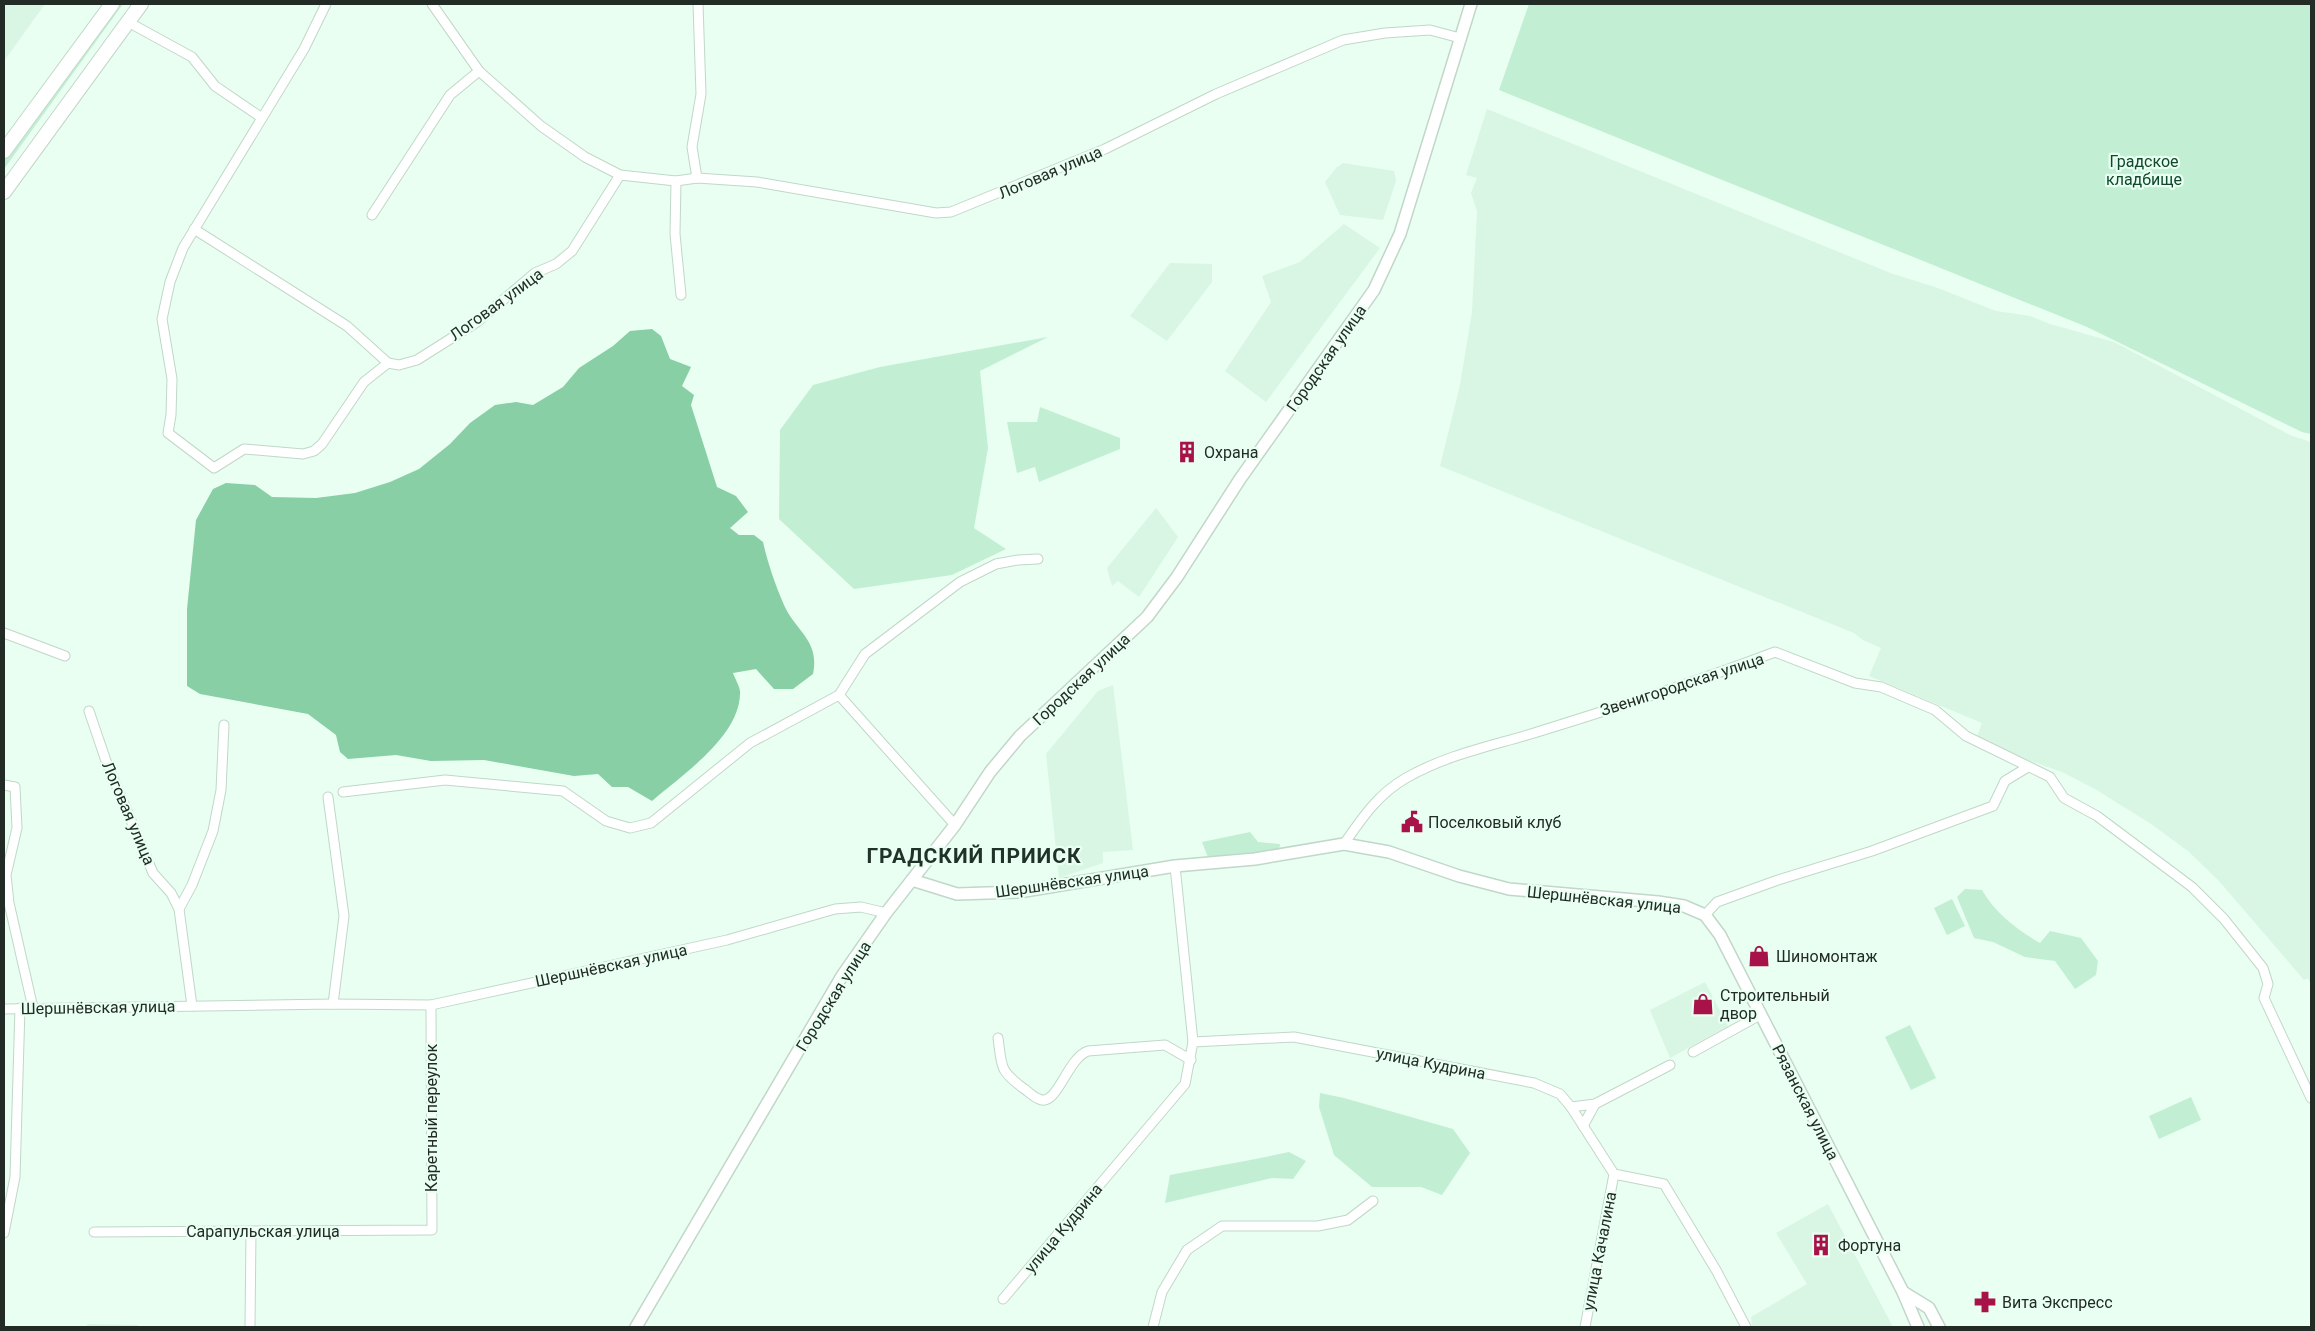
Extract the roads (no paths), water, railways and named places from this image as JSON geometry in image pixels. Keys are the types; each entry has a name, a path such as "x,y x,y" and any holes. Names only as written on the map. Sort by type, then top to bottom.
{"main road":[{"path":"4,151 112,4"},
{"path":"4,192 141,4"}],"street":[{"path":"194,228 347,326 388,363 364,382 322,444 314,451 303,454 244,448 214,468 168,433 171,415 172,379 162,319 170,282 183,248 194,228 304,49 326,4"},
{"name":"Логовая улица","path":"432,4 479,71 541,126 584,157 620,175 676,181 696,178 757,182 936,213 951,212 1105,149 1216,94 1342,40 1385,33 1430,30 1460,38"},
{"path":"696,178 692,147 701,94 698,4"},
{"name":"Городская улица","path":"636,1327 842,976 886,913 955,825 990,772 1020,736 1147,617 1176,577 1240,479 1374,290 1400,234 1471,4"},
{"path":"128,22 192,57 215,86 262,118"},
{"path":"372,215 450,95 479,71"},
{"name":"Логовая улица","path":"388,363 399,365 417,360 476,322 535,273 556,264 572,251 620,175"},
{"path":"676,181 675,234 682,295"},
{"path":"343,792 445,780 563,791 606,821 630,828 651,823 750,743 839,695 865,654 960,582 996,564 1018,560 1038,560"},
{"path":"4,633 65,656"},
{"name":"Звенигородская улица","path":"1344,844 1363,816 1382,794 1406,778 1456,754 1534,732 1718,674 1775,652 1855,683 1881,687 1935,710 1966,736 2050,777 2064,798 2097,816 2192,887 2224,919 2263,968 2268,984 2264,998 2311,1098"},
{"path":"839,695 955,825"},
{"name":"Логовая улица","path":"89,711 106,760 153,873 171,893 179,909"},
{"path":"179,909 192,885 213,832 221,790 224,725"},
{"path":"1705,915 1716,902 1778,880 1872,851 1992,806 2005,780 2028,767"},
{"path":"4,785 15,787 17,828 6,875 9,902 33,1008"},
{"path":"328,797 344,916 333,1004"},
{"name":"Шершнёвская улица","path":"912,880 941,891 969,895 1019,892 1175,866 1255,859 1344,844 1389,852 1459,876 1509,889 1658,902 1684,906 1705,915"},
{"path":"1175,866 1193,1042"},
{"name":"Шершнёвская улица","path":"4,1009 333,1004 431,1005 727,940 835,908 861,908 886,913"},
{"name":"Шершнёвская улица","path":"179,909 192,1006"},
{"name":"Рязанская улица","path":"1705,915 1720,935 1903,1292 1918,1327"},
{"name":"Каретный переулок","path":"431,1005 432,1230"},
{"path":"4,1233 16,1177 20,1008"},
{"path":"1693,1052 1760,1015"},
{"name":"улица Кудрина","path":"1004,1299 1185,1084 1193,1042 1294,1037 1534,1082 1560,1094 1571,1107"},
{"path":"998,1038 1002,1066 1006,1075 1040,1100 1047,1100 1054,1096 1074,1060 1080,1054 1088,1051 1165,1046 1191,1060"},
{"path":"1670,1065 1595,1104 1571,1107 1614,1174 1664,1184 1716,1270 1746,1327"},
{"path":"1583,1126 1595,1104"},
{"name":"улица Качалина","path":"1585,1327 1614,1174"},
{"path":"1153,1327 1162,1292 1187,1250 1222,1226 1318,1226 1348,1220 1373,1201"},
{"name":"Сарапульская улица","path":"94,1232 432,1230"},
{"path":"250,1327 251,1231"},
{"path":"1903,1292 1929,1308 1938,1327"}],"place":[{"name":"Охрана","path":"1187,452"},
{"name":"Поселковый клуб","path":"1412,822"},
{"name":"Шиномонтаж","path":"1759,956"},
{"name":"Строительный двор","path":"1703,1004"},
{"name":"Фортуна","path":"1821,1245"},
{"name":"Вита Экспресс","path":"1985,1302"}],"district":[{"name":"ГРАДСКИЙ ПРИИСК","path":"974,856"}],"park label":[{"name":"Градское кладбище","path":"2144,170"}]}
